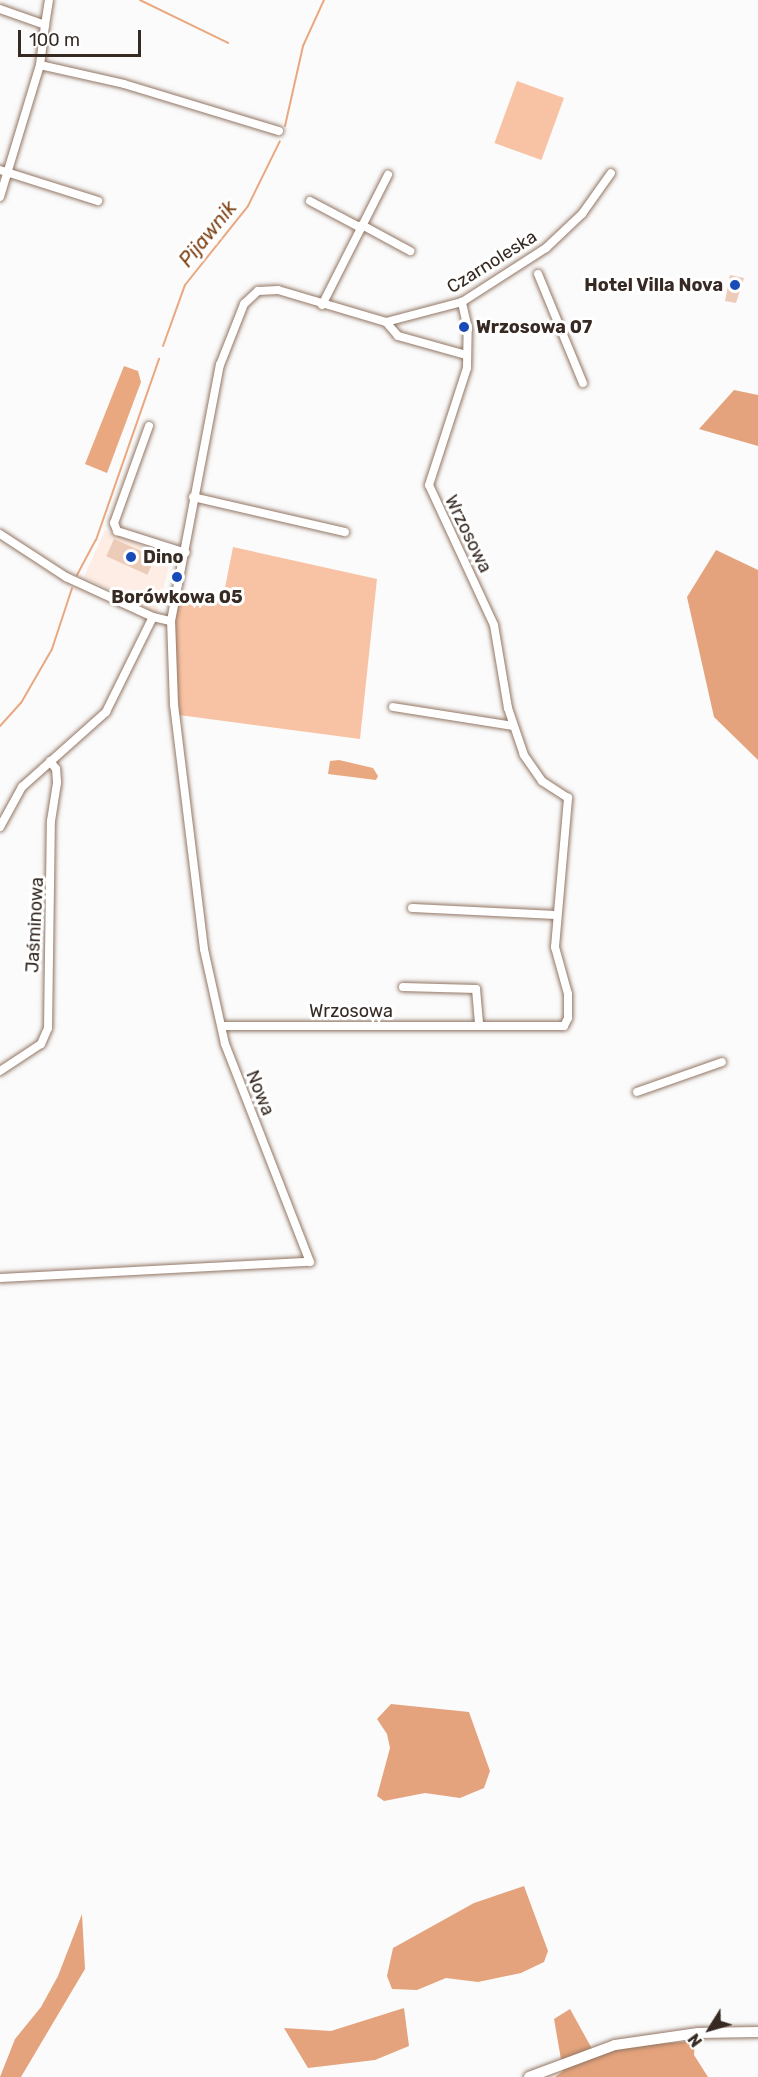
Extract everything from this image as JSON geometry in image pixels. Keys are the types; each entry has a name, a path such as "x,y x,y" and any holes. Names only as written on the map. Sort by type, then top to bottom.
{"street":[{"path":"0,197 39,65 49,0"},
{"path":"0,9 45,25"},
{"path":"39,65 124,84 279,131"},
{"path":"0,170 98,201"},
{"name":"Czarnoleska","path":"171,621 186,553 193,496 220,365 244,304 268,289 386,322 462,302 546,248 582,214 610,173"},
{"path":"322,305 388,175"},
{"path":"310,201 410,251"},
{"path":"538,274 583,383"},
{"name":"Wrzosowa","path":"222,1026 479,1026 566,1022 568,994 556,956 557,915 568,798 530,767 513,726 494,626 429,485 466,368 468,329 462,302"},
{"path":"386,322 398,336 466,355"},
{"path":"149,426 114,523 117,531 186,553"},
{"path":"193,496 345,532"},
{"path":"0,534 41,564 153,617 171,621"},
{"path":"0,827 22,787 106,712 153,617"},
{"name":"Nowa","path":"0,1278 310,1262 232,1063 204,948 174,705 171,621"},
{"path":"393,707 513,726"},
{"name":"Jaśminowa","path":"0,1071 41,1044 48,1028 51,821 57,782 56,769 50,761"},
{"path":"412,908 557,915"},
{"name":"Wrzosowa","path":"403,987 476,989 479,1026"},
{"path":"637,1092 722,1062"},
{"path":"529,2077 571,2058 624,2043 698,2033 758,2032"}],"shaded area":[{"path":"517,81 564,98 541,160 494,143"},
{"path":"124,366 138,371 141,382 107,473 85,464"},
{"path":"734,390 758,395 758,446 699,429"},
{"path":"105,530 171,558 157,614 84,577"},
{"path":"233,547 377,579 360,739 179,715 174,623 181,595 222,603"},
{"path":"716,550 758,570 758,760 714,717 687,597"},
{"path":"339,760 373,768 378,776 376,780 328,774 330,761"},
{"path":"391,1704 469,1712 490,1771 484,1788 460,1798 425,1793 384,1801 377,1796 390,1748 387,1734 377,1719"},
{"path":"524,1886 548,1951 544,1962 521,1973 478,1982 446,1978 417,1990 392,1989 387,1976 393,1948 474,1903"},
{"path":"82,1914 85,1969 21,2077 0,2077 15,2039 41,2007 58,1976"},
{"path":"404,2008 409,2046 375,2060 308,2068 284,2028 331,2031"},
{"path":"570,2009 596,2056 629,2046 695,2041 694,2055 708,2077 555,2077 563,2071 554,2019"}],"building":[{"name":"Hotel Villa Nova","path":"730,275 744,278 736,303 725,301"},
{"name":"Dino","path":"114,539 155,557 147,575 106,556"}],"waterway":[{"path":"140,0 228,43"},
{"name":"Pijawnik","path":"285,126 303,46 324,0"},
{"name":"Pijawnik","path":"163,346 185,285 248,206 280,141"},
{"name":"Pijawnik","path":"77,575 96,540 159,359"},
{"name":"Pijawnik","path":"0,726 21,703 52,649 72,588"}],"place":[{"name":"Hotel Villa Nova","path":"735,285"},
{"name":"Wrzosowa 07","path":"464,327"},
{"name":"Dino","path":"131,557"},
{"name":"Borówkowa 05","path":"177,577"}]}
